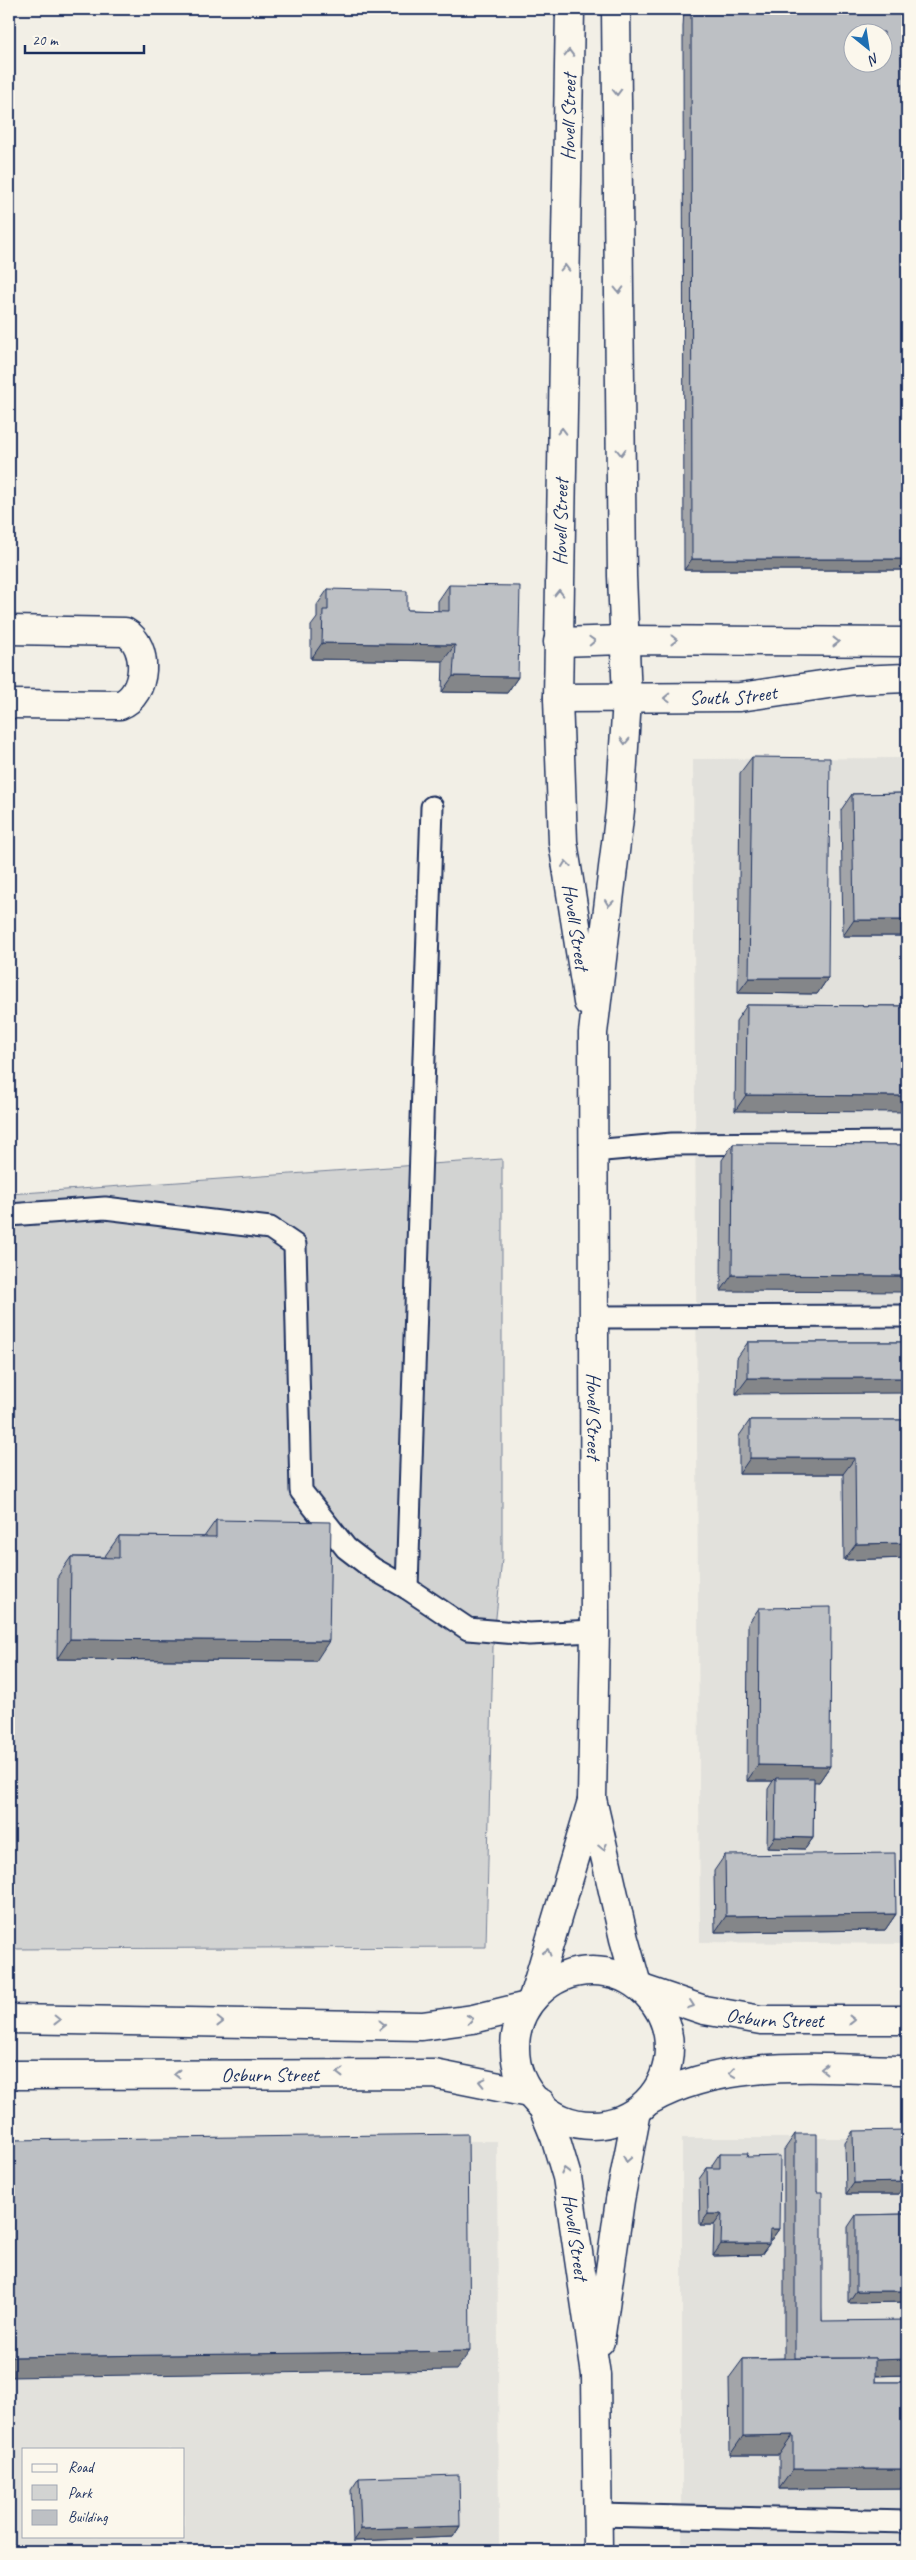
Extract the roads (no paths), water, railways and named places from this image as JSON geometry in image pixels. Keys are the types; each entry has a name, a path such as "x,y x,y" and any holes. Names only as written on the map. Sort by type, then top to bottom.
{"street":[{"name":"Hovell Street","path":"570,9 558,698 563,842 593,1033"},
{"name":"Hovell Street","path":"616,9 622,576 627,699 620,810 593,1033 595,1631 592,1800 624,1939 641,1985"},
{"path":"9,630 115,631 131,636 136,644 141,664 137,693 127,702 112,706 9,704"},
{"path":"558,642 625,640 907,642"},
{"name":"South Street","path":"558,698 740,697 856,680 907,678"},
{"name":"Hovell Street","path":"530,2002 592,1800"},
{"path":"9,2019 422,2026 473,2019 530,2002 557,1981 580,1972 610,1972 641,1985 660,2014 669,2046 668,2059 662,2081 644,2106"},
{"name":"Osburn Street","path":"641,1985 704,2010 761,2020 907,2020"},
{"path":"530,2002 515,2032 514,2057 535,2098 557,2117 579,2124 606,2123 644,2106 688,2082 737,2072 781,2069 907,2070"},
{"name":"Osburn Street","path":"9,2075 434,2074 535,2098"},
{"name":"Hovell Street","path":"535,2098 555,2137 567,2177 596,2374 598,2551"},
{"name":"Hovell Street","path":"596,2374 620,2200 644,2106"}],"lane":[{"path":"407,1588 432,807"},
{"path":"593,1150 672,1144 907,1142"},
{"path":"9,1215 105,1208 270,1228 295,1245 300,1491 346,1548 372,1568 407,1588 468,1629 529,1634 595,1631"},
{"path":"593,1317 907,1316"},
{"path":"598,2515 907,2522"}]}
